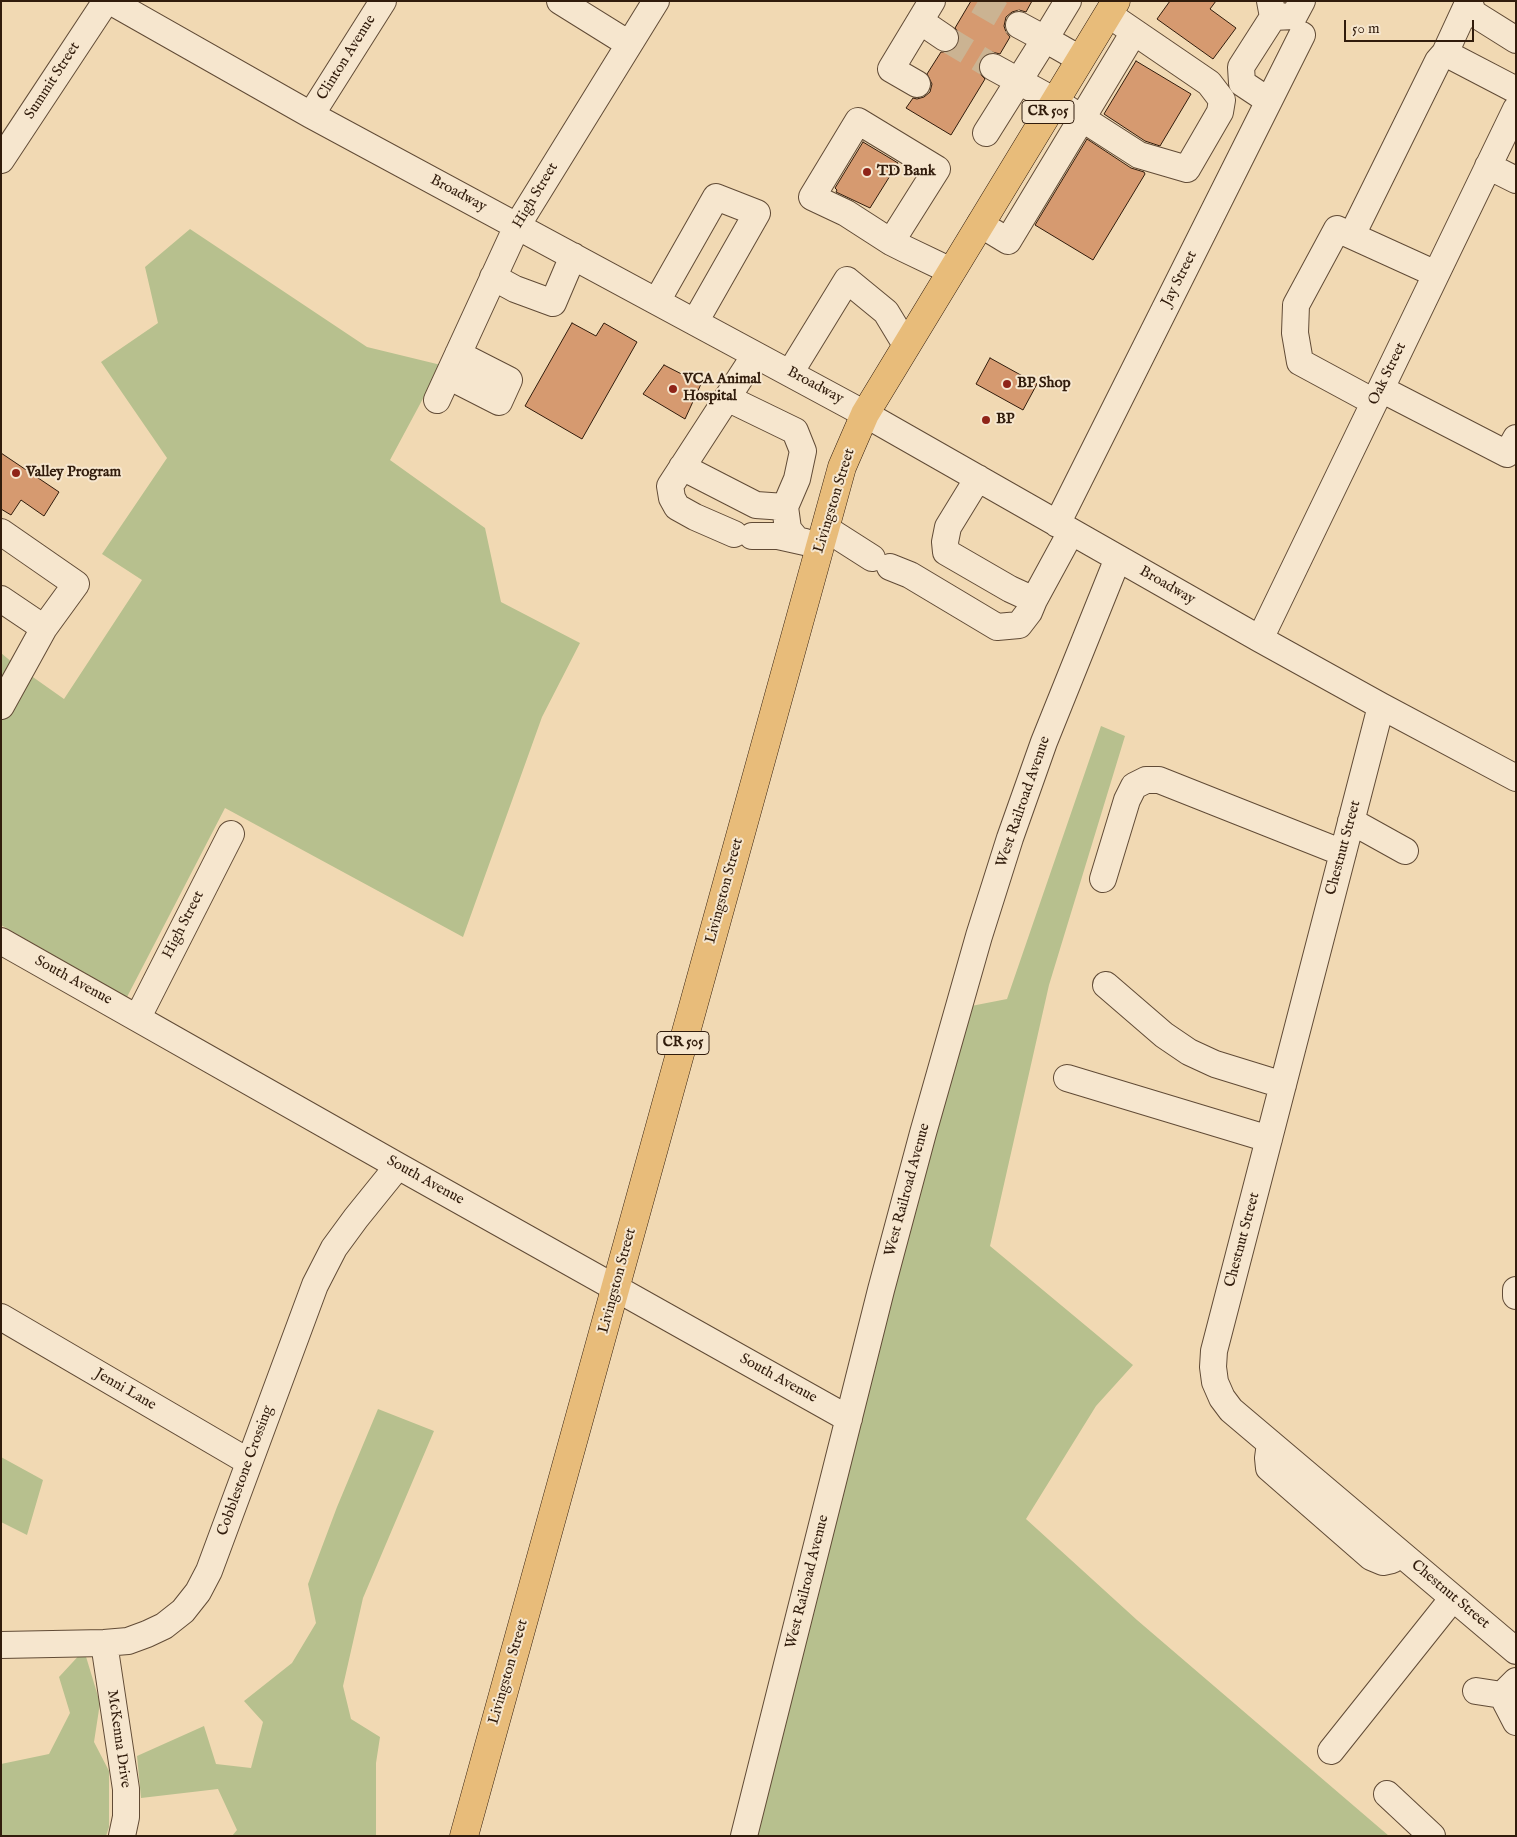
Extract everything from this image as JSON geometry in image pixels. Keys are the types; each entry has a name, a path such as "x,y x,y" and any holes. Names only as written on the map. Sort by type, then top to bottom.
{"main road":[{"name":"Livingston Street","path":"464,1836 616,1288 805,538 842,467 865,414 1112,7"}],"street":[{"name":"Summit Street","path":"1,160 106,1"},
{"name":"Broadway","path":"110,1 311,115 865,414 1260,639 1516,778"},
{"name":"Clinton Avenue","path":"311,115 383,1"},
{"path":"560,1 629,44"},
{"name":"High Street","path":"437,400 517,226 656,1"},
{"path":"986,133 1068,1"},
{"path":"1270,100 1242,83 1240,67 1272,9 1294,16 1302,1"},
{"path":"1469,1 1473,13 1516,40"},
{"path":"1352,235 1438,61 1445,53 1469,1"},
{"path":"993,67 1055,101 1140,155 1186,169 1220,112 1222,100 1209,83 1134,32 1112,7"},
{"path":"917,84 891,68 926,11 945,38"},
{"path":"1019,25 1080,59"},
{"path":"980,224 1008,241 1134,32"},
{"name":"Jay Street","path":"805,538 873,558 910,575 997,626 1019,625 1029,612 1064,528 1302,35"},
{"path":"1445,53 1516,90"},
{"path":"891,242 937,169 858,121 812,197 846,213 891,242 951,271"},
{"name":"Oak Street","path":"1260,639 1488,166 1512,125"},
{"path":"1488,166 1516,180"},
{"path":"657,301 716,197 757,213 695,322"},
{"path":"1436,274 1337,228 1296,305 1295,333 1300,362 1378,395 1507,454 1516,438"},
{"path":"493,277 515,289 553,304 573,256"},
{"path":"790,373 847,280 886,312 906,345"},
{"path":"755,355 670,486 672,498 677,507 695,517 743,535 805,538"},
{"path":"727,398 795,431 803,452 797,479 776,507"},
{"path":"682,467 756,505 776,507"},
{"path":"978,478 948,527 945,542 946,552 1010,589 1034,600"},
{"path":"776,507 788,529 805,538"},
{"path":"1,532 76,584 44,628 1,706"},
{"name":"West Railroad Avenue","path":"744,1836 881,1290 981,927 1044,742 1118,558"},
{"path":"1,599 44,628"},
{"name":"Chestnut Street","path":"1381,706 1214,1351 1213,1367 1215,1382 1222,1398 1231,1410 1516,1651"},
{"path":"1103,879 1127,800 1134,786 1146,780 1159,780 1343,853"},
{"path":"1351,821 1405,851"},
{"name":"High Street","path":"138,1017 231,834"},
{"name":"South Avenue","path":"1,941 849,1419"},
{"path":"1106,985 1164,1035 1189,1052 1215,1064 1283,1086"},
{"path":"1067,1078 1269,1140"},
{"name":"Cobblestone Crossing","path":"1,1645 104,1643 128,1640 164,1626 183,1611 198,1592 210,1571 315,1285 340,1241 356,1218 398,1166"},
{"path":"1516,1290 1516,1296"},
{"name":"Jenni Lane","path":"1,1317 249,1462"},
{"path":"1331,1751 1453,1598"},
{"name":"McKenna Drive","path":"104,1643 126,1789 126,1818 122,1836"},
{"path":"1476,1691 1509,1688 1516,1722"},
{"path":"1387,1794 1432,1836"}],"green space":[{"path":"190,229 367,347 441,365 390,460 485,528 501,602 580,643 542,717 463,937 225,808 127,997 1,925 1,653 64,699 142,580 102,554 167,458 101,362 158,323 145,267"},
{"path":"1101,726 1125,736 1049,985 990,1246 1133,1365 1096,1406 1026,1519 1137,1620 1389,1836 740,1836 961,1008 1007,999"},
{"path":"378,1409 434,1431 363,1598 343,1686 351,1719 380,1737 376,1763 376,1836 232,1836 237,1830 218,1789 141,1798 137,1756 204,1726 216,1764 251,1768 263,1722 244,1701 292,1663 316,1623 308,1584 337,1507"},
{"path":"1,1457 43,1480 27,1535 1,1522"},
{"path":"84,1650 100,1703 94,1742 109,1771 109,1827 106,1836 1,1836 1,1764 49,1754 70,1713 59,1677"}],"building":[{"path":"971,1 1032,1 1026,12 1019,10 1012,12 1006,17 1004,26 1010,37 1000,54 992,52 980,59 978,68 980,74 985,79 951,135 906,108 913,98 924,97 930,92 932,84 927,74 941,52 951,52 958,46 959,32 955,28"},
{"path":"1170,1 1216,1 1210,9 1236,28 1213,59 1157,19"},
{"path":"1136,61 1191,94 1160,146 1145,141 1104,114"},
{"path":"1087,139 1131,168 1145,174 1093,260 1035,225"},
{"name":"TD Bank","path":"863,142 898,163 870,208 836,192 835,188"},
{"path":"572,323 596,336 604,323 637,342 582,439 525,406"},
{"name":"BP Shop","path":"990,358 1037,384 1023,410 976,384"},
{"name":"VCA Animal Hospital","path":"664,365 701,384 685,419 643,394"},
{"name":"Valley Program","path":"1,453 59,492 44,516 21,500 11,515 1,509"}],"tunnel":[{"path":"978,1 1019,25"},
{"path":"945,38 993,67"}],"place":[{"name":"TD Bank","path":"867,172"},
{"name":"BP Shop","path":"1007,384"},
{"name":"VCA Animal Hospital","path":"673,389"},
{"name":"BP","path":"986,420"},
{"name":"Valley Program","path":"16,473"}]}
